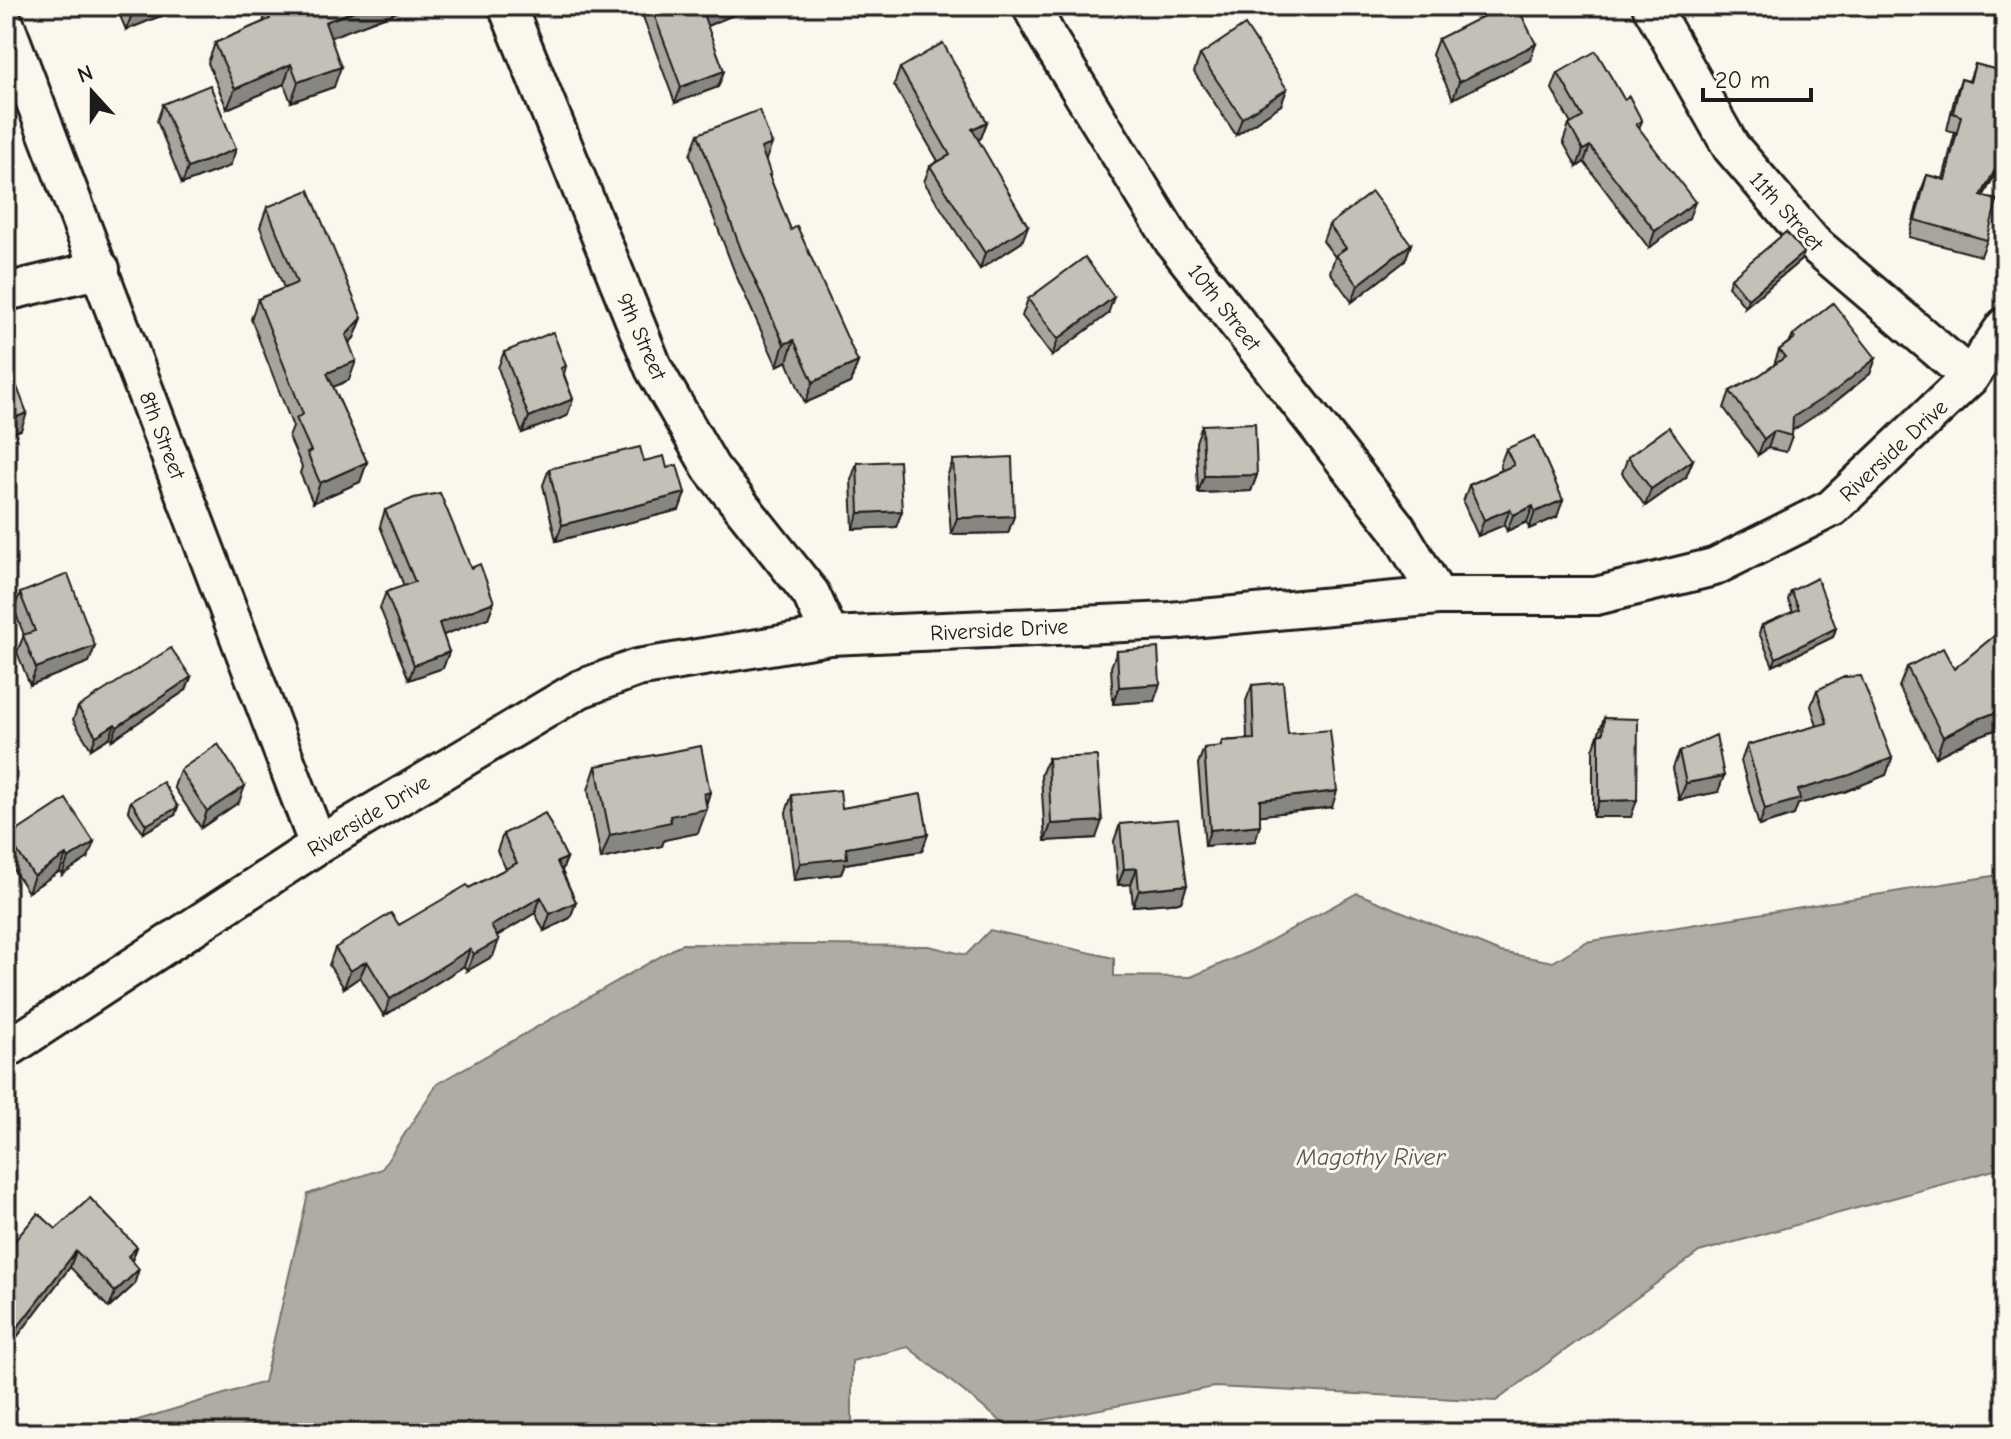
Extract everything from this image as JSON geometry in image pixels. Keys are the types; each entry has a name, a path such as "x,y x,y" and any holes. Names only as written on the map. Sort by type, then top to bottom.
{"street":[{"name":"9th Street","path":"507,6 654,369 711,468 811,594 830,636"},
{"name":"10th Street","path":"1031,6 1173,241 1397,528 1438,596"},
{"name":"11th Street","path":"1651,6 1731,147 1813,243 1970,377"},
{"name":"8th Street","path":"6,26 318,845"},
{"path":"6,292 101,269"},
{"name":"Riverside Drive","path":"6,1050 318,845 580,689 637,668 830,636 1170,621 1438,596 1596,596 1714,567 1832,508 1970,377 2005,326"}],"water":[{"name":"Magothy River","path":"2005,874 2005,1167 1699,1252 1496,1401 1214,1387 1008,1427 908,1347 852,1361 852,1433 106,1433 115,1427 264,1382 308,1194 382,1169 437,1084 682,944 929,946 966,955 990,930 1114,958 1114,976 1191,977 1253,950 1357,893 1500,952 1553,962 1586,942"}],"building":[{"path":"129,6 151,6 132,14"},
{"path":"281,6 367,6 325,22 341,67 298,82 291,64 235,89 215,43 270,19 267,11"},
{"path":"651,6 722,6 703,14 724,71 681,87"},
{"path":"1503,6 1517,6 1536,44 1459,82 1438,39"},
{"path":"1245,25 1287,89 1242,118 1200,55"},
{"path":"943,43 987,122 972,129 1028,226 985,253 930,166 950,155 900,68"},
{"path":"1596,51 1624,99 1629,96 1642,121 1636,124 1695,202 1655,231 1590,146 1583,150 1569,125 1583,117 1558,73"},
{"path":"1975,64 2005,72 2005,151 1981,196 1997,200 1987,240 1915,220 1927,175 1945,180 1961,116 1953,113 1961,79 1970,82"},
{"path":"210,85 236,149 188,168 163,104"},
{"path":"759,110 772,144 761,148 769,175 791,230 797,226 858,362 813,382 794,340 784,344 742,252 698,134"},
{"path":"309,190 362,318 346,335 356,361 327,373 367,462 320,483 307,453 311,451 296,418 303,414 258,299 297,283 267,207"},
{"path":"1372,192 1411,244 1358,285 1336,255 1346,248 1329,225"},
{"path":"1786,232 1804,252 1748,299 1731,278"},
{"path":"1085,257 1114,297 1058,339 1028,299"},
{"path":"1833,303 1876,358 1836,390 1793,417 1792,436 1774,431 1764,439 1730,391 1785,357 1779,350"},
{"path":"553,332 566,366 561,368 573,399 529,417 504,352"},
{"path":"6,358 27,413 6,421"},
{"path":"1255,423 1257,475 1204,476 1202,425"},
{"path":"1669,427 1693,460 1651,489 1628,457"},
{"path":"1535,436 1563,500 1535,512 1533,506 1513,515 1510,509 1484,520 1469,485 1514,465 1506,449"},
{"path":"640,447 644,461 664,456 667,468 677,465 685,493 562,525 549,469"},
{"path":"1012,457 1014,516 957,518 953,460"},
{"path":"899,461 902,511 859,513 857,463"},
{"path":"440,493 471,568 480,564 494,602 439,623 449,652 414,665 386,592 415,582 385,510 414,498"},
{"path":"68,574 95,646 36,668 23,635 35,631 20,593"},
{"path":"1817,578 1836,628 1776,658 1762,625 1799,609 1791,591"},
{"path":"2005,627 2005,709 1943,737 1907,667 1943,648 1954,669"},
{"path":"171,648 191,677 117,727 115,724 96,736 78,707"},
{"path":"1158,648 1160,684 1119,687 1117,651"},
{"path":"1861,676 1892,758 1850,775 1798,790 1800,799 1765,809 1747,745 1827,723 1817,690 1844,677"},
{"path":"1283,682 1288,734 1330,730 1337,791 1260,800 1260,825 1210,830 1204,748 1222,746 1222,741 1254,739 1252,685"},
{"path":"1604,718 1638,719 1637,800 1599,801 1599,734 1603,734"},
{"path":"1716,735 1724,776 1686,783 1679,752"},
{"path":"218,744 245,786 207,811 180,770"},
{"path":"701,746 710,792 704,794 707,809 670,816 671,822 610,835 596,766"},
{"path":"1097,756 1102,821 1051,824 1048,758"},
{"path":"163,782 178,807 146,825 131,801"},
{"path":"840,790 842,808 921,794 928,834 846,848 847,858 800,863 792,795"},
{"path":"66,799 94,842 68,859 66,855 34,876 8,837"},
{"path":"545,813 567,858 557,862 576,902 550,914 541,897 491,926 499,940 474,954 470,949 390,999 367,961 350,971 335,948 391,913 399,925 467,885 469,888 517,863 503,834"},
{"path":"1178,819 1187,885 1139,890 1137,868 1124,869 1120,824"},
{"path":"90,1198 137,1247 128,1256 139,1269 115,1292 76,1251 17,1328 6,1320 6,1251 38,1213 56,1229"}]}
